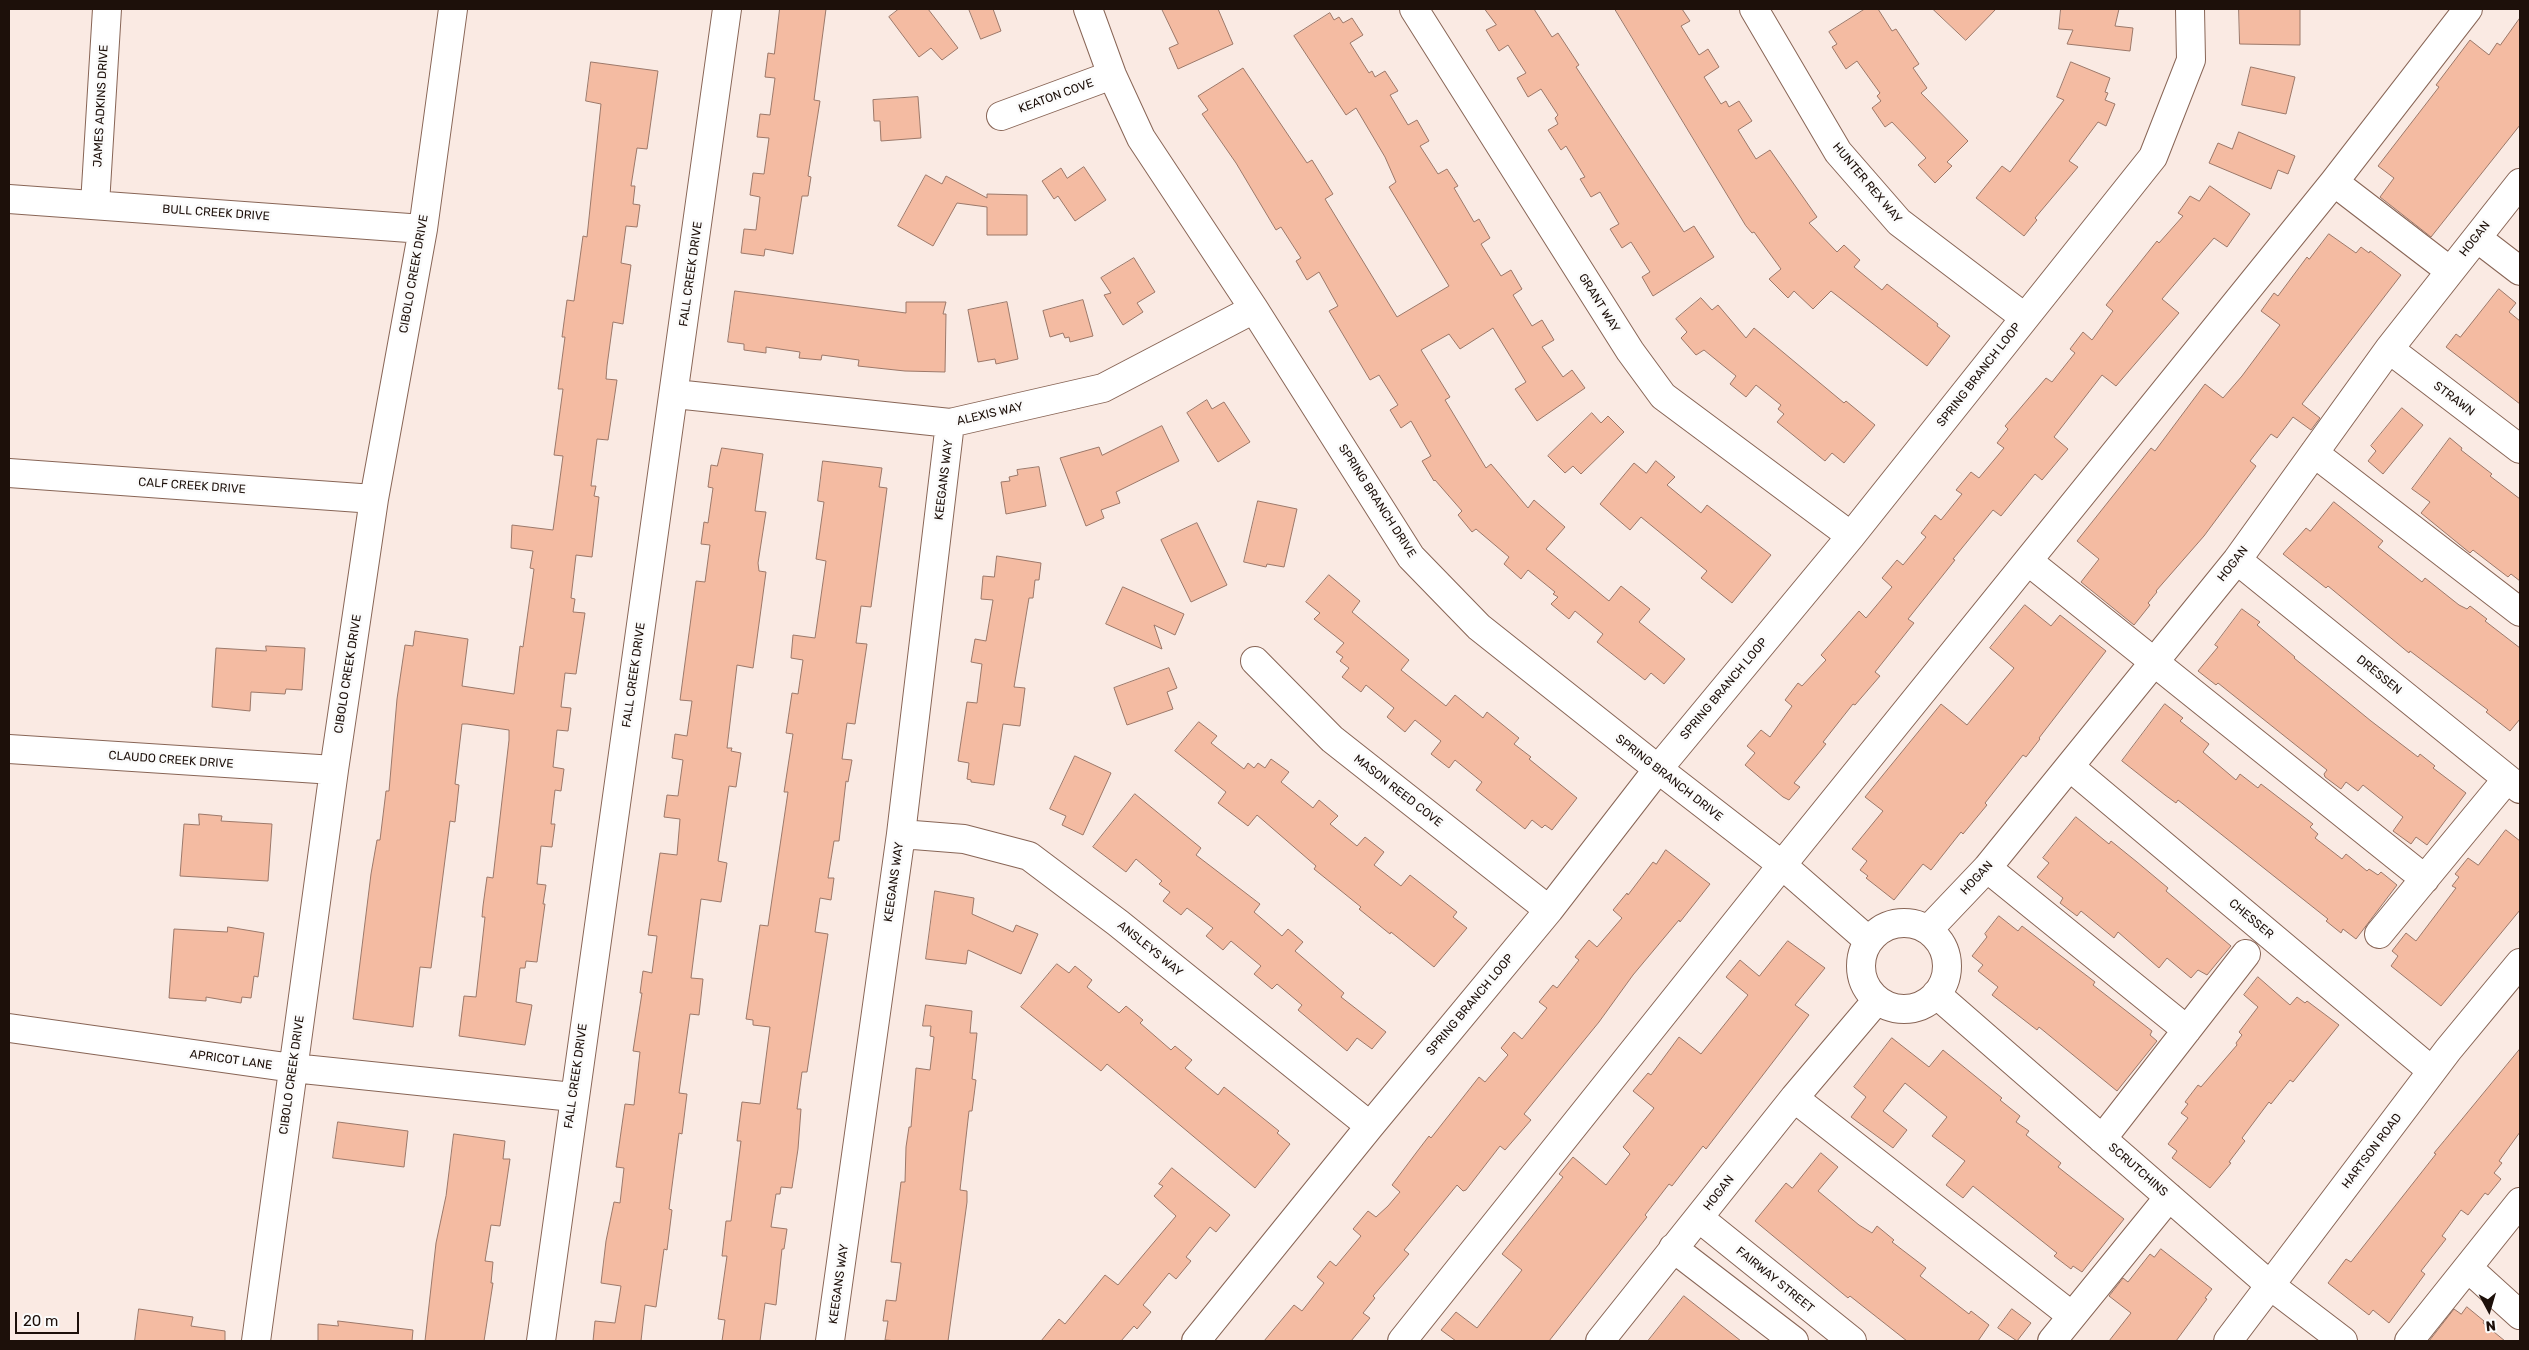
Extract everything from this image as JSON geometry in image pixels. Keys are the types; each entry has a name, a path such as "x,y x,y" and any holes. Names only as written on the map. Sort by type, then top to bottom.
{"street":[{"name":"JAMES ADKINS DRIVE","path":"95,204 107,9"},
{"name":"CIBOLO CREEK DRIVE","path":"256,1341 334,770 374,499 423,229 453,9"},
{"path":"722,9 727,9"},
{"name":"FALL CREEK DRIVE","path":"541,1341 573,1097 675,394 727,9"},
{"name":"SPRING BRANCH DRIVE","path":"1088,9 1112,76 1141,138 1254,309 1411,557 1479,627 1782,865 1869,941"},
{"name":"GRANT WAY","path":"1414,9 1630,351 1663,396 1851,536"},
{"name":"SPRING BRANCH LOOP","path":"1196,1341 1370,1126 1549,910 1658,769 1851,536 2153,158 2191,60 2190,9"},
{"path":"1402,1341 1782,865 2334,182 2468,9"},
{"name":"HUNTER REX WAY","path":"1761,11 1838,152 1899,222 2024,318"},
{"name":"KEATON COVE","path":"1001,116 1112,76"},
{"path":"2334,182 2450,271"},
{"name":"HOGAN","path":"1928,930 1987,868 2238,560 2389,348 2520,183"},
{"name":"BULL CREEK DRIVE","path":"9,198 423,229"},
{"path":"2477,238 2520,271"},
{"name":"ALEXIS WAY","path":"675,394 950,422 1103,388 1254,309"},
{"name":"STRAWN","path":"2389,348 2520,449"},
{"name":"KEEGANS WAY","path":"830,1341 901,834 950,422"},
{"path":"2314,453 2520,612"},
{"name":"CALF CREEK DRIVE","path":"9,474 374,499"},
{"name":"DRESSEN","path":"2238,560 2514,784"},
{"path":"2028,561 2424,879"},
{"name":"MASON REED COVE","path":"1255,661 1332,739 1549,910"},
{"name":"CLAUDO CREEK DRIVE","path":"9,749 334,770"},
{"name":"CHESSER","path":"2070,768 2432,1070"},
{"path":"2379,934 2424,879 2514,784"},
{"name":"ANSLEYS WAY","path":"901,834 964,839 1029,856 1118,923 1370,1126"},
{"path":"1987,868 2187,1030"},
{"path":"1915,924 1928,930 1938,940 1945,953 1947,967 1944,982 1936,994 1926,1003 1908,1008 1889,1006 1877,1000 1868,990 1863,979 1861,966 1863,953 1869,941 1889,925 1915,924"},
{"path":"2102,1140 2246,954"},
{"name":"HARTSON ROAD","path":"2228,1341 2432,1070 2520,963"},
{"name":"SCRUTCHINS","path":"1936,994 2270,1286 2343,1341"},
{"name":"HOGAN","path":"1600,1341 1794,1098 1877,1000"},
{"name":"APRICOT LANE","path":"9,1028 293,1068 573,1097"},
{"path":"1794,1098 2072,1316"},
{"path":"2052,1341 2169,1197"},
{"path":"2409,1341 2520,1202"},
{"name":"FAIRWAY STREET","path":"1699,1218 1852,1341"},
{"path":"1673,1248 1794,1341"},
{"path":"2468,1268 2520,1315"}],"building":[{"path":"780,9 826,9 814,100 820,101 808,176 811,177 808,196 802,196 793,254 765,249 764,256 741,253 744,229 756,230 760,197 750,195 753,173 764,174 769,138 757,137 760,114 770,115 775,78 765,77 768,53 774,54"},
{"path":"899,9 928,9 958,48 942,60 931,48 919,57 889,17"},
{"path":"969,9 993,9 1001,31 981,39"},
{"path":"1162,9 1218,9 1233,44 1178,69 1169,48 1178,44"},
{"path":"1485,9 1534,9 1552,37 1558,33 1579,65 1576,67 1684,232 1694,226 1714,257 1653,296 1642,277 1650,272 1631,242 1622,248 1610,229 1619,224 1600,192 1591,197 1580,179 1585,177 1566,146 1561,150 1548,130 1558,124 1555,118 1558,115 1541,89 1528,97 1517,78 1526,73 1508,45 1499,51 1486,30 1496,25"},
{"path":"1615,9 1682,9 1690,21 1681,26 1699,55 1708,49 1719,67 1704,77 1721,104 1726,101 1729,107 1739,101 1752,121 1738,130 1756,159 1770,150 1817,217 1809,223 1837,252 1844,245 1860,260 1854,267 1882,290 1887,284 1938,324 1937,326 1950,336 1927,366 1831,291 1813,309 1794,291 1788,298 1769,279 1781,269 1754,232 1752,233 1746,226"},
{"path":"1865,9 1878,9 1892,31 1896,29 1919,64 1913,68 1927,88 1921,93 1968,141 1947,162 1952,166 1935,183 1918,165 1926,158 1892,122 1885,127 1872,108 1881,101 1877,96 1880,93 1857,61 1846,69 1832,47 1837,44 1829,32"},
{"path":"1933,9 1996,9 1966,40"},
{"path":"2061,9 2119,9 2115,26 2133,28 2130,51 2067,44 2073,30 2059,29"},
{"path":"2239,9 2300,9 2300,45 2240,44"},
{"path":"1330,13 1334,20 1339,17 1343,23 1352,18 1363,35 1350,43 1369,73 1372,71 1375,77 1385,71 1398,91 1390,95 1408,125 1417,120 1429,141 1420,146 1438,174 1447,169 1458,186 1454,188 1474,222 1479,219 1490,238 1481,244 1501,276 1511,270 1522,289 1513,295 1532,326 1542,320 1554,340 1542,347 1563,377 1572,370 1585,388 1537,421 1515,389 1526,382 1493,328 1460,349 1449,334 1421,350 1450,397 1445,400 1486,468 1491,464 1528,508 1534,500 1565,527 1546,549 1609,601 1621,586 1650,609 1639,622 1685,659 1664,684 1651,673 1645,680 1597,642 1603,634 1575,611 1569,619 1551,604 1558,597 1553,594 1555,592 1528,570 1521,579 1504,564 1509,557 1476,529 1472,532 1458,515 1462,511 1434,481 1422,461 1431,456 1411,421 1401,428 1390,410 1398,405 1379,375 1370,380 1329,311 1338,306 1319,272 1307,280 1296,261 1301,258 1281,227 1276,230 1236,163 1202,114 1208,110 1198,96 1243,68 1307,163 1312,160 1333,194 1325,199 1397,317 1449,286 1389,187 1396,182 1385,157 1356,108 1346,115 1294,36"},
{"path":"2520,18 2520,125 2431,237 2380,197 2394,178 2378,166 2439,87 2436,85 2470,40 2489,55 2497,43 2500,45"},
{"path":"591,62 658,71 647,149 637,148 631,186 635,186 633,204 640,205 637,227 626,226 621,263 631,265 623,324 613,322 607,366 606,379 617,380 608,440 597,439 591,486 596,486 594,496 599,497 592,557 576,555 571,598 575,599 573,612 585,613 576,674 565,673 561,707 571,708 568,731 557,730 553,767 564,769 561,791 555,790 551,824 555,824 552,847 541,846 537,884 546,885 537,962 526,961 525,968 520,968 516,1002 532,1005 525,1045 459,1036 464,996 476,997 485,917 482,917 483,906 487,877 493,878 509,730 462,724 455,784 459,785 455,822 450,821 431,968 420,967 413,1027 353,1019 371,874 377,840 380,840 386,791 389,791 397,699 405,645 413,646 415,631 468,639 462,686 514,694 520,646 523,647 534,569 530,568 533,551 511,548 512,525 553,530 563,456 554,455 563,389 558,389 565,337 562,337 567,300 574,301 583,236 587,237 601,104 586,101"},
{"path":"2071,62 2110,78 2105,92 2108,93 2105,100 2115,104 2106,126 2098,122 2069,161 2078,167 2035,218 2037,220 2024,236 1976,198 2002,166 2010,172 2064,100 2057,97"},
{"path":"2251,67 2295,77 2286,114 2242,105"},
{"path":"918,97 921,138 881,141 880,121 874,121 873,100"},
{"path":"2239,132 2295,156 2288,174 2278,170 2271,189 2209,163 2218,143 2232,149"},
{"path":"1084,167 1106,200 1075,221 1058,196 1054,199 1042,181 1061,168 1067,178"},
{"path":"926,175 942,184 946,176 987,198 987,194 1027,195 1027,235 987,235 987,207 957,203 933,246 898,226"},
{"path":"2210,186 2250,214 2227,247 2214,238 2162,299 2179,313 2116,386 2102,375 2054,437 2068,449 2042,480 2035,474 2001,516 1993,510 1908,619 1914,623 1875,672 1880,676 1855,705 1853,704 1823,742 1826,744 1794,783 1800,787 1789,800 1783,797 1745,765 1755,753 1747,746 1761,730 1770,737 1792,706 1785,700 1798,683 1802,686 1826,660 1821,655 1859,611 1866,618 1892,587 1882,578 1897,560 1903,565 1926,537 1921,533 1935,515 1941,520 1962,494 1956,490 1971,472 1979,478 2004,448 1997,443 2008,429 2005,426 2046,378 2052,382 2075,353 2070,349 2083,332 2092,340 2113,311 2106,305 2157,241 2159,243 2183,216 2178,213 2190,196 2199,201"},
{"path":"2329,234 2356,253 2361,247 2369,253 2370,251 2401,275 2302,404 2320,418 2311,430 2293,417 2277,438 2271,434 2250,461 2256,466 2204,536 2156,591 2148,603 2150,605 2134,625 2081,582 2099,559 2077,541 2151,448 2155,451 2205,384 2223,398 2242,376 2280,325 2261,311 2274,293 2278,296 2307,257 2309,259"},
{"path":"1134,258 1155,292 1137,303 1143,312 1123,325 1104,295 1111,293 1101,278"},
{"path":"2499,289 2516,303 2509,312 2520,321 2520,404 2446,347 2456,334 2460,337"},
{"path":"735,291 906,313 906,302 946,302 943,314 946,314 945,372 905,371 858,366 859,360 822,355 821,360 799,358 800,352 766,347 766,353 744,350 744,344 728,342"},
{"path":"1701,298 1712,310 1718,305 1746,338 1754,328 1844,403 1846,401 1875,425 1844,463 1832,453 1825,461 1777,422 1784,414 1778,409 1781,405 1756,385 1746,397 1730,384 1736,376 1704,350 1696,355 1681,338 1687,332 1676,319"},
{"path":"1083,300 1093,336 1070,342 1069,337 1065,338 1063,333 1050,337 1043,311"},
{"path":"1007,302 1018,359 996,364 995,359 978,362 968,310"},
{"path":"1207,400 1212,409 1224,402 1250,442 1218,462 1187,413"},
{"path":"2402,408 2423,425 2383,474 2368,461 2376,451 2371,446"},
{"path":"1592,413 1601,423 1608,416 1624,432 1581,474 1573,466 1565,473 1548,456"},
{"path":"1162,426 1179,461 1116,492 1120,503 1101,510 1104,518 1086,526 1060,458 1099,447 1102,455"},
{"path":"2450,438 2462,448 2461,450 2492,474 2490,476 2520,499 2520,581 2511,574 2508,577 2473,550 2470,553 2421,513 2430,502 2412,489"},
{"path":"722,448 763,454 755,511 766,512 758,563 759,571 766,572 753,668 737,665 727,748 732,748 731,751 741,753 736,787 729,786 718,861 727,863 721,902 701,899 691,978 703,979 699,1015 690,1014 679,1093 687,1094 682,1134 679,1133 669,1209 672,1210 667,1250 664,1249 656,1307 645,1305 641,1341 593,1341 595,1321 615,1323 621,1286 601,1283 606,1241 614,1202 620,1203 624,1168 616,1167 625,1104 634,1105 640,1052 633,1051 642,993 640,993 643,971 652,973 657,936 648,935 660,853 677,855 680,819 664,817 667,795 678,796 683,760 672,758 675,734 687,736 692,701 680,700 696,581 705,582 710,545 701,544 704,522 708,523 713,488 708,487 711,465 717,466"},
{"path":"823,461 882,468 879,487 887,488 871,607 861,606 856,643 867,644 855,724 847,723 842,759 852,760 848,782 846,781 839,841 834,841 828,878 834,878 831,900 820,898 815,932 828,934 807,1072 802,1072 797,1109 801,1109 798,1149 792,1188 781,1187 780,1194 776,1194 771,1227 787,1229 784,1249 782,1249 776,1305 765,1303 760,1341 722,1341 725,1320 718,1319 727,1256 722,1256 726,1221 731,1221 741,1141 737,1141 742,1102 760,1104 770,1027 753,1025 753,1020 746,1019 760,925 768,926 788,792 784,792 793,734 786,733 792,693 798,694 803,660 791,658 793,635 815,638 826,561 816,559 824,502 818,501"},
{"path":"1656,461 1675,477 1667,485 1701,513 1707,505 1771,555 1732,603 1701,578 1707,571 1641,517 1630,530 1600,504 1634,463 1646,473"},
{"path":"1039,467 1046,506 1006,514 1001,482 1010,481 1009,477 1018,475 1017,470"},
{"path":"1258,501 1297,509 1284,567 1267,564 1266,567 1244,562"},
{"path":"2334,502 2383,541 2378,547 2422,582 2425,578 2459,605 2467,609 2470,606 2487,619 2485,621 2520,648 2520,719 2510,731 2486,712 2488,710 2410,651 2409,653 2328,586 2326,588 2283,554 2306,528 2310,531"},
{"path":"1197,523 1227,585 1191,602 1161,540"},
{"path":"997,556 1041,563 1039,580 1035,580 1033,598 1029,598 1014,687 1025,688 1020,726 1003,724 994,785 971,782 971,780 967,779 969,763 958,761 967,702 977,703 982,664 971,662 975,639 986,641 993,600 981,599 983,576 994,577"},
{"path":"1329,575 1360,601 1352,612 1409,660 1401,670 1446,706 1455,695 1483,718 1487,712 1519,738 1514,744 1531,757 1529,759 1577,798 1552,830 1545,825 1542,828 1532,820 1525,829 1476,790 1482,782 1455,760 1449,768 1431,754 1441,741 1415,720 1405,732 1387,717 1394,708 1366,685 1361,692 1342,677 1349,668 1340,661 1343,657 1336,652 1344,643 1314,619 1320,613 1306,602"},
{"path":"1123,587 1184,614 1175,635 1154,625 1162,649 1106,624"},
{"path":"2025,605 2051,626 2060,615 2106,651 2026,757 2023,755 1985,803 1987,805 1963,834 1961,832 1931,870 1923,864 1894,900 1866,878 1868,876 1860,870 1867,861 1852,849 1883,811 1865,797 1941,704 1967,725 2014,668 1990,648"},
{"path":"2242,609 2260,622 2257,625 2294,658 2418,757 2420,754 2435,766 2433,768 2466,793 2427,845 2416,837 2411,844 2393,831 2403,817 2363,785 2358,791 2346,782 2341,789 2325,777 2324,774 2327,770 2218,683 2216,685 2198,671 2218,647 2215,645"},
{"path":"266,646 305,648 302,690 286,689 285,694 251,692 250,711 212,707 216,648 266,651"},
{"path":"1169,668 1177,688 1167,692 1173,709 1127,725 1114,688"},
{"path":"2165,704 2183,718 2180,721 2209,744 2203,752 2236,780 2240,774 2258,788 2261,784 2313,824 2310,827 2318,834 2315,838 2342,859 2346,854 2367,871 2369,869 2378,875 2381,872 2397,885 2356,939 2343,929 2341,933 2326,921 2328,919 2178,800 2176,803 2122,761"},
{"path":"1199,722 1217,736 1211,743 1244,769 1248,763 1254,768 1258,763 1265,768 1271,759 1289,772 1281,782 1313,808 1319,800 1338,816 1330,824 1357,846 1365,837 1384,852 1374,865 1401,886 1410,875 1457,912 1453,917 1467,928 1434,967 1359,909 1361,907 1314,869 1316,866 1257,815 1248,826 1218,803 1226,792 1175,751"},
{"path":"1075,756 1111,773 1083,835 1062,825 1066,816 1050,809"},
{"path":"1135,794 1201,848 1196,855 1260,904 1254,912 1282,936 1288,929 1303,942 1295,951 1344,993 1341,997 1386,1032 1372,1049 1357,1038 1347,1051 1298,1010 1302,1005 1277,984 1272,989 1254,974 1261,966 1231,941 1223,950 1206,936 1213,928 1187,908 1181,915 1163,901 1170,892 1159,884 1162,881 1136,859 1126,872 1093,847"},
{"path":"199,814 222,816 221,821 272,824 268,881 180,876 184,824 199,825"},
{"path":"2076,817 2109,844 2111,841 2137,862 2168,888 2166,891 2231,946 2207,975 2198,970 2191,978 2167,958 2159,968 2118,932 2114,938 2081,911 2077,916 2060,903 2063,898 2037,877 2049,863 2043,858"},
{"path":"2506,830 2520,841 2520,910 2441,1006 2391,966 2398,956 2392,951 2406,933 2416,941 2456,888 2452,886 2459,877 2455,874 2468,858 2478,865"},
{"path":"1666,850 1710,884 1680,922 1679,920 1633,975 1599,1022 1524,1114 1531,1120 1505,1150 1500,1146 1466,1190 1463,1191 1457,1185 1404,1250 1409,1254 1373,1296 1375,1298 1363,1313 1370,1318 1351,1341 1264,1341 1294,1305 1302,1311 1324,1283 1317,1277 1330,1261 1336,1266 1361,1236 1353,1229 1368,1211 1376,1217 1400,1192 1392,1185 1429,1136 1431,1138 1479,1077 1485,1082 1508,1055 1501,1048 1514,1032 1522,1039 1547,1008 1539,1002 1553,985 1557,988 1579,960 1575,957 1589,940 1597,947 1622,918 1613,910 1627,893 1628,895 1653,862 1656,864"},
{"path":"935,891 974,898 972,914 1013,932 1016,925 1038,934 1021,974 968,950 966,964 926,959"},
{"path":"1999,916 2018,931 2022,926 2095,982 2093,985 2152,1031 2150,1035 2157,1041 2117,1091 2039,1027 2037,1030 1992,995 1998,987 1978,971 1983,965 1972,956 1987,937 1985,934"},
{"path":"228,927 264,933 258,977 254,976 251,998 242,997 241,1003 206,997 206,1001 169,998 174,929 227,932"},
{"path":"1788,941 1825,968 1795,1005 1809,1015 1706,1149 1703,1146 1672,1186 1669,1184 1645,1215 1647,1217 1549,1341 1456,1341 1441,1330 1456,1312 1477,1328 1522,1270 1502,1254 1563,1177 1559,1174 1573,1157 1606,1185 1630,1154 1623,1147 1654,1108 1633,1091 1648,1073 1651,1075 1679,1037 1701,1054 1748,995 1726,977 1740,960 1759,976"},
{"path":"1057,964 1069,973 1075,966 1092,980 1087,987 1119,1013 1126,1006 1143,1020 1140,1023 1171,1050 1175,1046 1192,1060 1185,1068 1218,1095 1224,1087 1279,1131 1277,1133 1290,1144 1255,1188 1107,1064 1101,1071 1021,1007"},
{"path":"2258,977 2290,1005 2297,997 2305,1003 2307,1001 2339,1025 2293,1082 2290,1080 2271,1104 2269,1102 2242,1138 2245,1141 2229,1162 2231,1163 2210,1188 2172,1158 2177,1151 2168,1144 2188,1118 2181,1113 2188,1104 2185,1102 2198,1085 2201,1087 2237,1045 2236,1043 2242,1035 2239,1032 2258,1007 2244,995"},
{"path":"926,1005 972,1011 970,1033 977,1033 972,1079 976,1080 972,1111 969,1111 960,1190 967,1191 967,1202 948,1341 885,1340 888,1321 883,1321 886,1300 896,1301 901,1263 891,1262 901,1182 905,1182 906,1147 909,1127 911,1127 916,1068 930,1070 934,1037 930,1036 931,1026 923,1026"},
{"path":"1892,1038 1929,1067 1943,1050 2002,1098 2000,1100 2020,1116 2016,1122 2029,1131 2026,1135 2061,1163 2058,1167 2124,1219 2082,1272 2073,1266 2071,1269 2054,1256 2057,1253 1973,1186 1963,1198 1946,1185 1965,1161 1932,1136 1947,1117 1905,1083 1883,1111 1907,1130 1893,1148 1851,1117 1866,1097 1854,1087"},
{"path":"2520,1049 2520,1132 2499,1161 2502,1163 2494,1173 2501,1179 2488,1195 2485,1193 2468,1215 2461,1210 2442,1236 2446,1239 2421,1271 2425,1274 2389,1323 2373,1310 2369,1315 2328,1283 2346,1259 2351,1262 2436,1154 2434,1153"},
{"path":"338,1122 408,1131 404,1167 333,1158"},
{"path":"454,1134 505,1141 503,1159 510,1159 500,1226 491,1225 485,1261 493,1262 491,1283 493,1283 484,1341 425,1341 436,1243 446,1196"},
{"path":"1821,1153 1838,1167 1818,1191 1859,1225 1872,1233 1877,1226 1894,1240 1892,1242 1926,1268 1920,1276 1969,1314 1971,1311 1989,1325 1978,1341 1907,1341 1850,1296 1848,1298 1755,1221 1786,1183 1792,1188"},
{"path":"1172,1168 1230,1215 1216,1232 1210,1227 1186,1257 1191,1261 1176,1279 1169,1273 1143,1305 1151,1312 1137,1329 1134,1326 1121,1341 1041,1341 1059,1319 1065,1324 1105,1275 1118,1285 1176,1216 1154,1196 1163,1186 1159,1184"},
{"path":"2161,1249 2212,1289 2205,1298 2207,1299 2176,1341 2109,1341 2131,1313 2109,1296 2123,1278 2128,1282 2150,1254 2154,1257"},
{"path":"1684,1296 1741,1341 1648,1341"},
{"path":"2467,1307 2505,1341 2429,1341 2454,1309 2461,1314"},
{"path":"139,1309 193,1317 191,1326 225,1331 225,1341 135,1341"},
{"path":"2012,1309 2031,1323 2017,1341 1998,1328"},
{"path":"338,1321 413,1330 412,1341 318,1341 318,1324 338,1326"}]}
